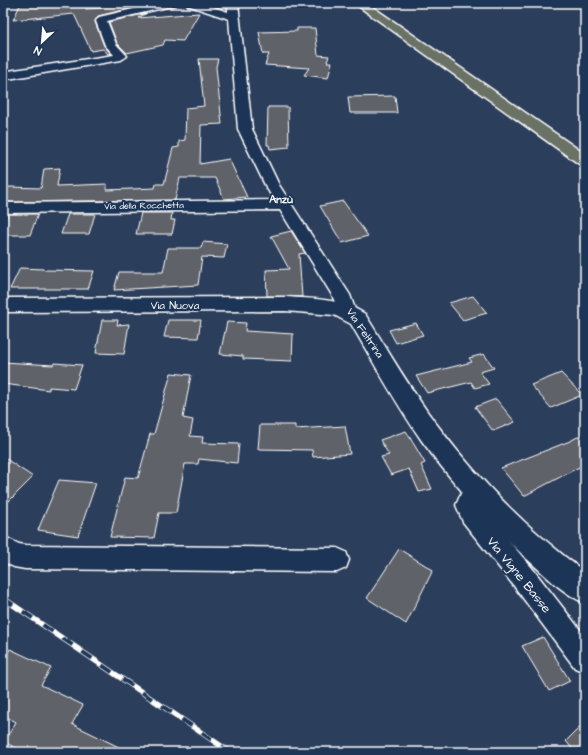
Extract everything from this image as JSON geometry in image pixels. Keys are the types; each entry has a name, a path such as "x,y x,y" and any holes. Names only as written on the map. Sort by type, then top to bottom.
{"main road":[{"path":"360,3 585,161"}],"street":[{"path":"8,75 121,56 111,45 101,22 103,19 172,3"},
{"path":"191,3 233,10"},
{"name":"Via Feltrina","path":"233,10 245,130 272,185 340,295 347,312 358,319 412,406 441,449 475,488 538,549 585,589"},
{"name":"Via della Rocchetta","path":"3,208 284,205"},
{"name":"Via Nuova","path":"3,305 285,304 336,308 347,312"},
{"name":"Via Vigne Basse","path":"475,488 468,505 471,514 523,577 585,658"},
{"path":"3,547 14,555 25,558 337,560"}],"building":[{"path":"21,3 86,3 86,9 102,8 103,3 152,3 98,16 95,22 104,46 111,54 108,54 103,49 91,51 74,14 13,20"},
{"path":"147,13 138,18 199,13 183,41 165,40 163,45 127,53 117,43 109,22"},
{"path":"297,28 315,28 318,55 329,56 327,62 332,62 328,78 304,75 309,68 265,65 269,54 263,54 259,32 297,31"},
{"path":"199,59 218,59 216,67 222,124 201,125 200,164 229,159 247,197 224,199 215,178 180,178 175,200 3,202 3,190 6,190 9,187 41,188 44,169 60,168 57,186 107,184 107,190 155,188 156,184 164,184 173,148 179,147 179,141 185,140 186,108 204,106"},
{"path":"395,96 397,113 350,113 348,97"},
{"path":"268,107 288,107 289,147 270,149 269,145 267,145"},
{"path":"343,201 368,236 342,243 320,206"},
{"path":"141,213 172,213 171,220 175,220 172,234 136,234"},
{"path":"8,214 38,214 30,235 3,235 3,224"},
{"path":"68,214 95,214 89,234 61,234"},
{"path":"291,231 305,253 299,254 302,297 267,296 266,270 289,269 271,236"},
{"path":"203,242 227,244 224,258 202,257 198,285 114,290 119,272 163,272 168,248 201,248"},
{"path":"20,268 94,271 88,289 10,289"},
{"path":"473,296 487,313 463,320 449,303"},
{"path":"102,320 118,320 117,325 129,324 124,354 96,353"},
{"path":"168,320 201,320 198,338 164,337"},
{"path":"227,322 246,323 245,331 293,334 292,361 243,359 243,356 220,354"},
{"path":"416,323 423,335 396,343 389,330"},
{"path":"484,354 494,368 480,372 489,384 475,388 471,382 427,393 416,376 472,362 469,358"},
{"path":"3,362 82,365 74,389 49,387 49,390 3,384"},
{"path":"171,373 191,375 183,418 193,420 190,436 203,437 202,443 239,444 237,463 199,459 198,464 185,464 176,513 159,513 154,538 110,537 125,477 138,478 150,434 154,434"},
{"path":"561,373 582,395 551,408 531,385"},
{"path":"496,399 515,422 493,431 475,407"},
{"path":"260,425 295,425 295,429 345,426 350,454 313,457 312,450 258,449"},
{"path":"406,431 425,463 421,465 432,489 419,492 409,469 391,475 381,457 389,455 380,440"},
{"path":"585,433 585,464 524,496 501,468 570,441"},
{"path":"3,457 33,477 3,507"},
{"path":"59,480 96,483 78,536 38,530"},
{"path":"399,549 433,570 406,624 367,598"},
{"path":"543,637 570,681 549,691 522,646"},
{"path":"10,649 51,668 41,685 83,705 72,724 129,752 24,752 4,742 16,722 3,715 3,660"},
{"path":"585,722 585,752 575,752 566,741"}],"railway":[{"path":"3,598 230,752"}],"district":[{"name":"Anzù","path":"281,199"}]}
